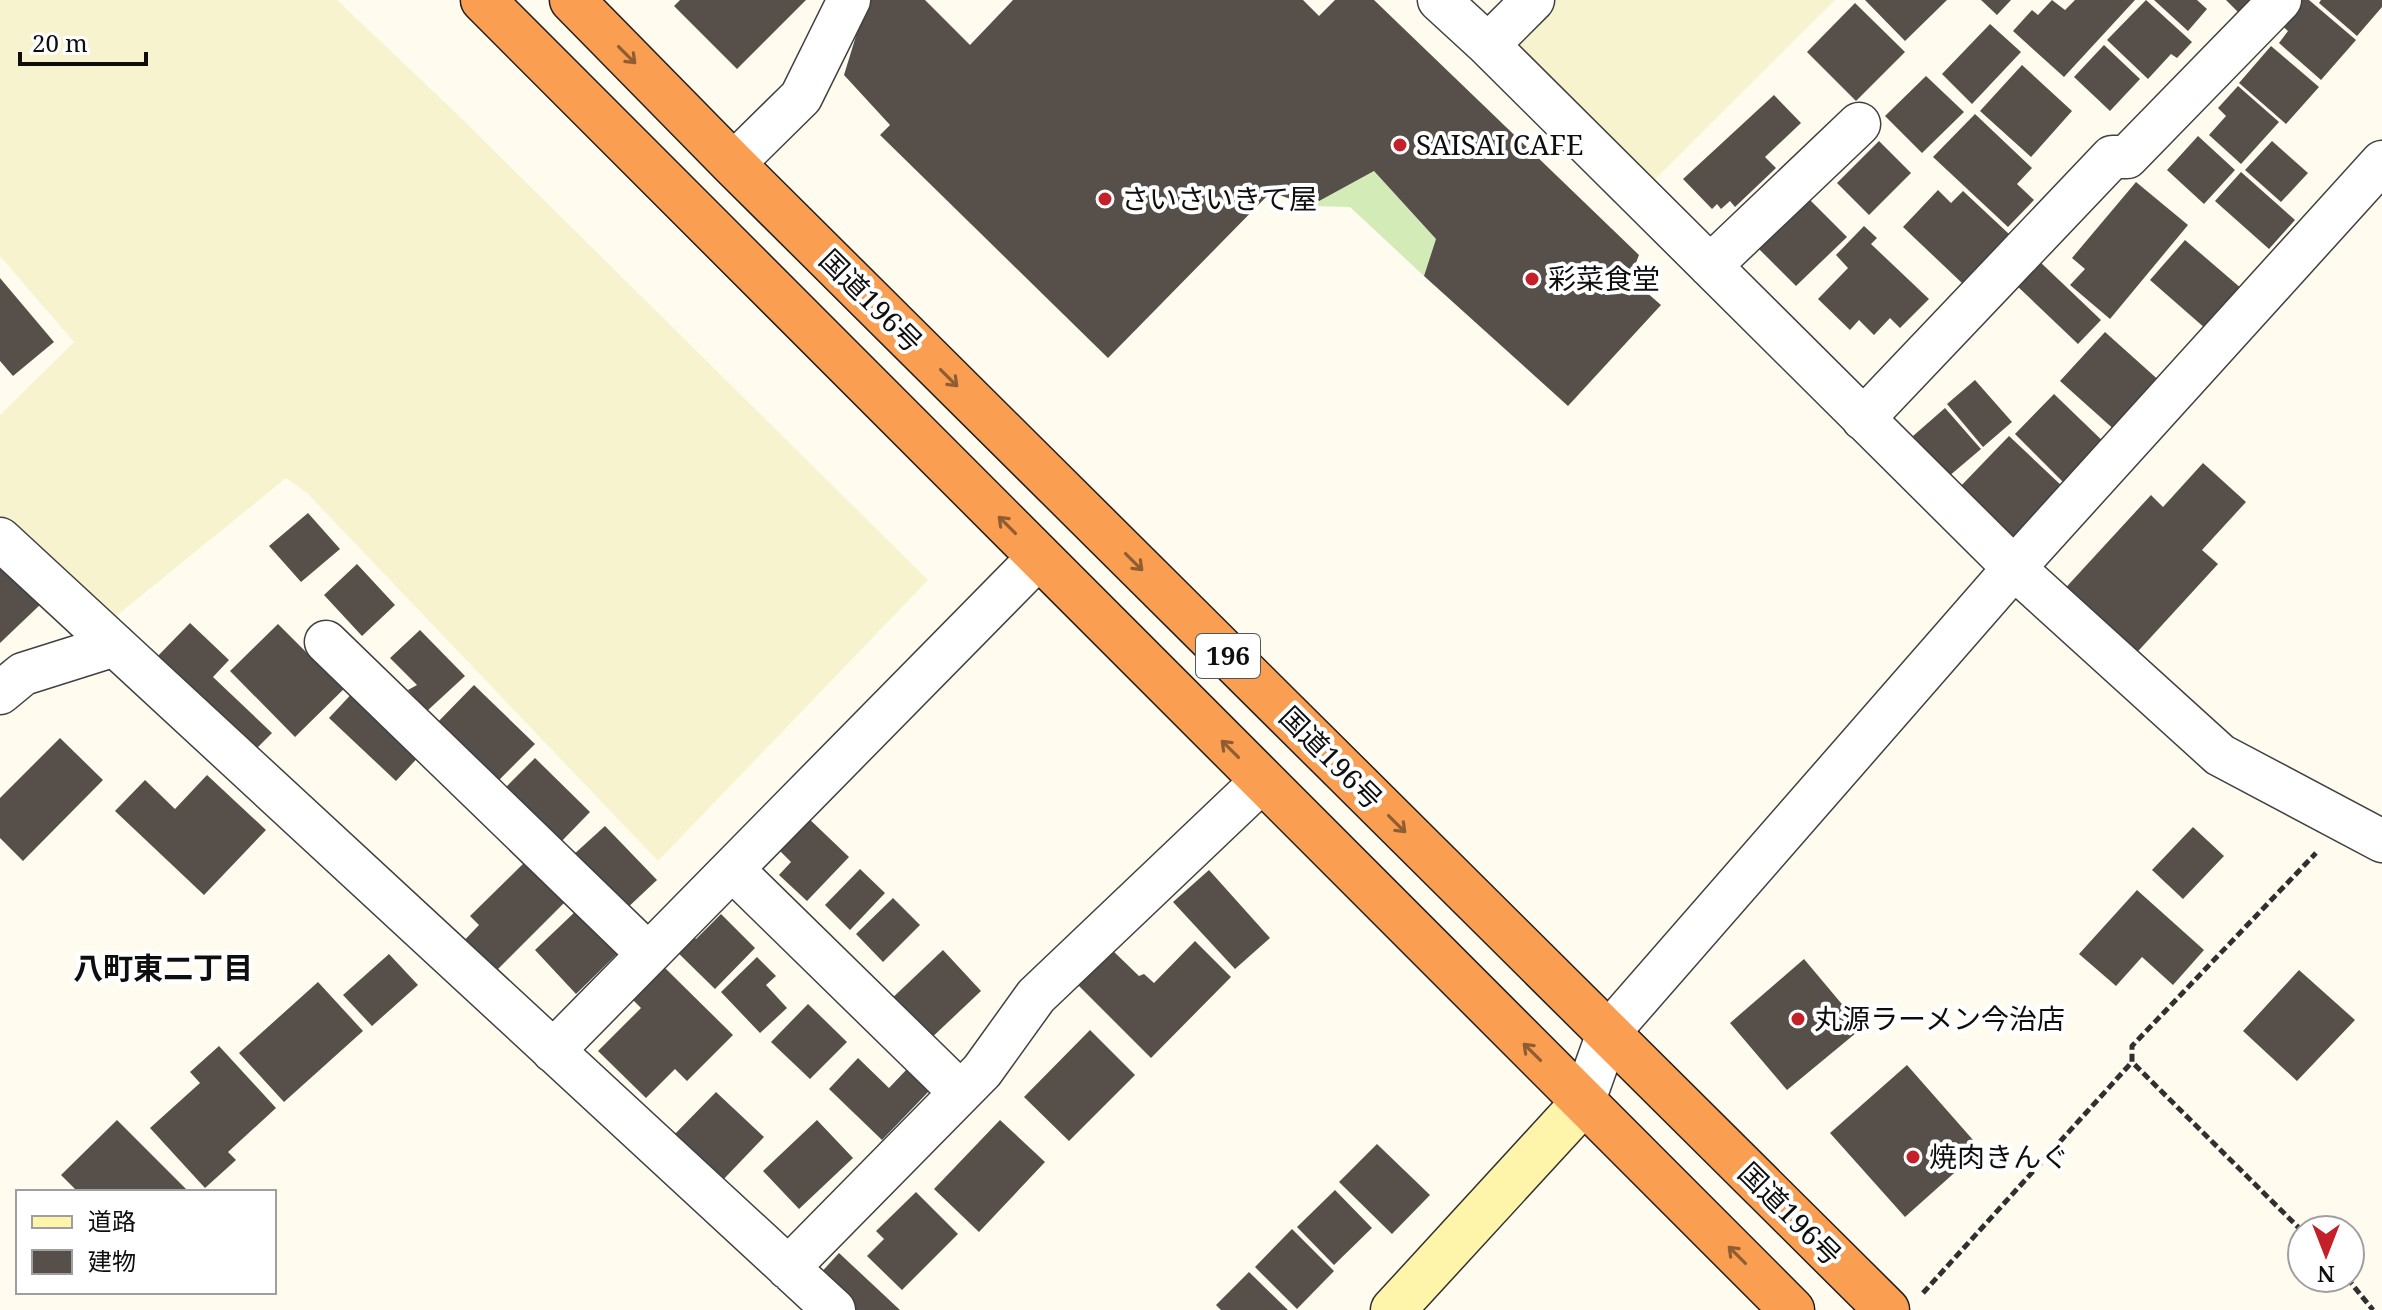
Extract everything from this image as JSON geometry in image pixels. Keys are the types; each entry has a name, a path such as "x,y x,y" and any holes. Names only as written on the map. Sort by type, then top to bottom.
{"highway":[{"name":"196","path":"483,0 1792,1310"},
{"name":"国道196号","path":"572,0 733,164 1608,1033 1902,1304"}],"street":[{"path":"733,164 801,97 849,0"},
{"path":"1439,0 1488,45 2014,568 2220,755 2382,841"},
{"path":"1488,45 1533,0"},
{"path":"1863,419 2112,157 2127,157 2280,0"},
{"path":"1710,266 1859,124"},
{"path":"1393,1310 1583,1103 1608,1033 2014,568 2382,162"},
{"path":"0,539 834,1310"},
{"path":"553,1051 1039,557"},
{"path":"326,642 648,954"},
{"path":"0,693 23,674 115,645"},
{"path":"788,1268 982,1071 1036,996 1262,781"},
{"path":"732,869 960,1092"}],"path":[{"path":"1902,1304 2132,1062 2132,1046 2346,822"},
{"path":"2132,1062 2286,1215"},
{"path":"2360,1294 2373,1310"}],"shaded area":[{"path":"0,0 337,0 456,113 928,580 658,861 307,493 286,478 110,621 0,520 0,415 74,342 0,256"},
{"path":"1546,0 1835,0 1653,181 1513,51"}],"green space":[{"path":"1374,171 1436,239 1424,276 1350,207 1310,206"}],"building":[{"path":"680,0 806,0 737,69 674,6"},
{"name":"さいさいきて屋","path":"867,0 925,0 970,45 1013,0 1303,0 1319,16 1335,0 1374,0 1639,255 1630,278 1661,305 1568,406 1424,276 1436,239 1374,171 1310,206 1271,192 1108,358 880,135 890,125 844,75"},
{"path":"1865,0 1947,0 1905,41"},
{"path":"1981,0 2011,0 1997,15"},
{"path":"2052,0 2065,10 2075,0 2135,0 2064,77 2013,31 2032,10 2038,15"},
{"path":"2146,0 2192,42 2177,58 2171,54 2148,79 2107,40"},
{"path":"2154,0 2197,0 2207,9 2188,31"},
{"path":"2226,0 2256,0 2241,15"},
{"path":"2298,0 2309,0 2356,40 2321,80 2279,43 2288,31 2279,23"},
{"path":"2321,0 2382,0 2382,7 2357,36 2319,3"},
{"path":"1855,3 1905,52 1856,101 1807,52"},
{"path":"1990,24 2021,52 1972,104 1942,74"},
{"path":"2104,45 2140,79 2110,111 2074,77"},
{"path":"2271,46 2319,87 2286,124 2239,83"},
{"path":"2022,65 2072,111 2031,157 1980,111"},
{"path":"1926,76 1964,112 1922,153 1885,116"},
{"path":"2238,86 2279,122 2241,164 2209,135 2226,116 2218,108"},
{"path":"1774,95 1801,123 1765,157 1776,168 1735,207 1730,201 1721,209 1717,204 1712,209 1683,179"},
{"path":"1975,114 2032,168 2017,184 2034,200 2008,227 1933,157"},
{"path":"2198,136 2235,170 2204,204 2167,170"},
{"path":"1879,141 1911,173 1869,215 1837,183"},
{"path":"2272,141 2308,173 2281,202 2245,170"},
{"path":"2241,172 2295,220 2269,249 2215,201"},
{"path":"2136,182 2188,225 2110,319 2070,285 2085,269 2072,258"},
{"path":"1938,190 1951,203 1963,191 2009,234 1962,283 1903,227"},
{"path":"1810,200 1847,237 1796,286 1759,249"},
{"path":"1864,226 1877,238 1871,244 1929,299 1900,328 1890,318 1874,335 1859,320 1850,330 1818,299 1848,268 1836,255"},
{"path":"2185,240 2242,289 2206,329 2150,280"},
{"path":"2038,260 2101,320 2078,344 2015,284"},
{"path":"0,278 54,342 13,376 0,361"},
{"path":"2105,332 2163,384 2118,433 2060,381"},
{"path":"1975,380 2012,422 1983,447 1947,404"},
{"path":"2054,394 2110,448 2069,488 2015,434"},
{"path":"1945,408 1981,449 1948,477 1913,436"},
{"path":"2009,436 2063,487 2010,541 1957,490"},
{"path":"2203,463 2246,502 2202,550 2218,564 2130,660 2059,595 2151,495 2163,507"},
{"path":"308,513 340,549 301,582 269,546"},
{"path":"0,558 43,602 0,643"},
{"path":"357,564 395,605 362,636 324,595"},
{"path":"190,623 229,660 213,677 272,733 250,755 153,661"},
{"path":"278,624 316,662 325,653 353,680 295,737 230,671"},
{"path":"420,630 465,676 427,711 408,690 417,685 390,658"},
{"path":"474,685 535,744 496,783 435,725"},
{"path":"358,687 425,750 396,781 329,718"},
{"path":"60,738 103,780 23,861 0,838 0,798"},
{"path":"535,758 590,812 557,846 501,792"},
{"path":"207,775 266,830 204,895 115,811 145,780 175,809"},
{"path":"804,814 849,857 807,901 779,875 791,862 774,845"},
{"path":"605,826 657,880 624,911 572,856"},
{"path":"2193,827 2224,856 2183,899 2152,870"},
{"path":"526,861 566,901 489,978 458,947 479,925 470,916"},
{"path":"860,869 885,893 850,930 825,905"},
{"path":"1209,870 1270,938 1235,969 1173,902"},
{"path":"2137,890 2204,950 2173,985 2142,957 2116,986 2079,954"},
{"path":"893,898 920,925 883,962 856,934"},
{"path":"578,909 620,951 576,994 535,950"},
{"path":"721,914 755,948 715,989 671,946 687,930 696,939"},
{"path":"1195,941 1231,977 1151,1058 1075,982 1110,948 1139,976 1144,974 1154,983"},
{"path":"943,950 981,991 926,1043 887,1003"},
{"path":"389,954 418,985 372,1026 343,995"},
{"path":"757,957 776,976 766,985 787,1008 760,1033 721,992"},
{"path":"1804,959 1862,1028 1787,1090 1730,1023"},
{"path":"665,968 733,1035 687,1081 675,1069 646,1098 598,1051 641,1008 633,1000"},
{"path":"2299,970 2355,1020 2297,1081 2243,1031"},
{"path":"318,982 363,1031 284,1102 239,1053"},
{"path":"808,1004 847,1042 810,1079 771,1042"},
{"path":"1090,1030 1135,1075 1069,1141 1024,1097"},
{"path":"219,1046 276,1108 228,1152 236,1160 205,1188 150,1128 200,1083 190,1072"},
{"path":"858,1058 889,1088 908,1068 931,1089 882,1140 829,1089"},
{"path":"1907,1065 1981,1149 1905,1217 1830,1133"},
{"path":"716,1092 764,1137 719,1184 671,1138"},
{"path":"117,1120 187,1190 76,1190 61,1175"},
{"path":"817,1120 853,1158 799,1209 763,1171"},
{"path":"1000,1120 1045,1162 979,1232 934,1189"},
{"path":"1377,1144 1430,1195 1392,1234 1339,1182"},
{"path":"1335,1190 1372,1228 1334,1265 1297,1227"},
{"path":"916,1192 958,1234 902,1290 867,1256 884,1239 876,1231"},
{"path":"1292,1229 1334,1271 1297,1309 1255,1267"},
{"path":"839,1253 900,1310 852,1310 817,1277"},
{"path":"1249,1272 1288,1310 1221,1310 1216,1305"}],"place":[{"name":"SAISAI CAFE","path":"1400,145"},
{"name":"さいさいきて屋","path":"1105,199"},
{"name":"彩菜食堂","path":"1532,279"},
{"name":"丸源ラーメン今治店","path":"1798,1019"},
{"name":"焼肉きんぐ","path":"1913,1157"}],"district":[{"name":"八町東二丁目","path":"163,969"}]}
